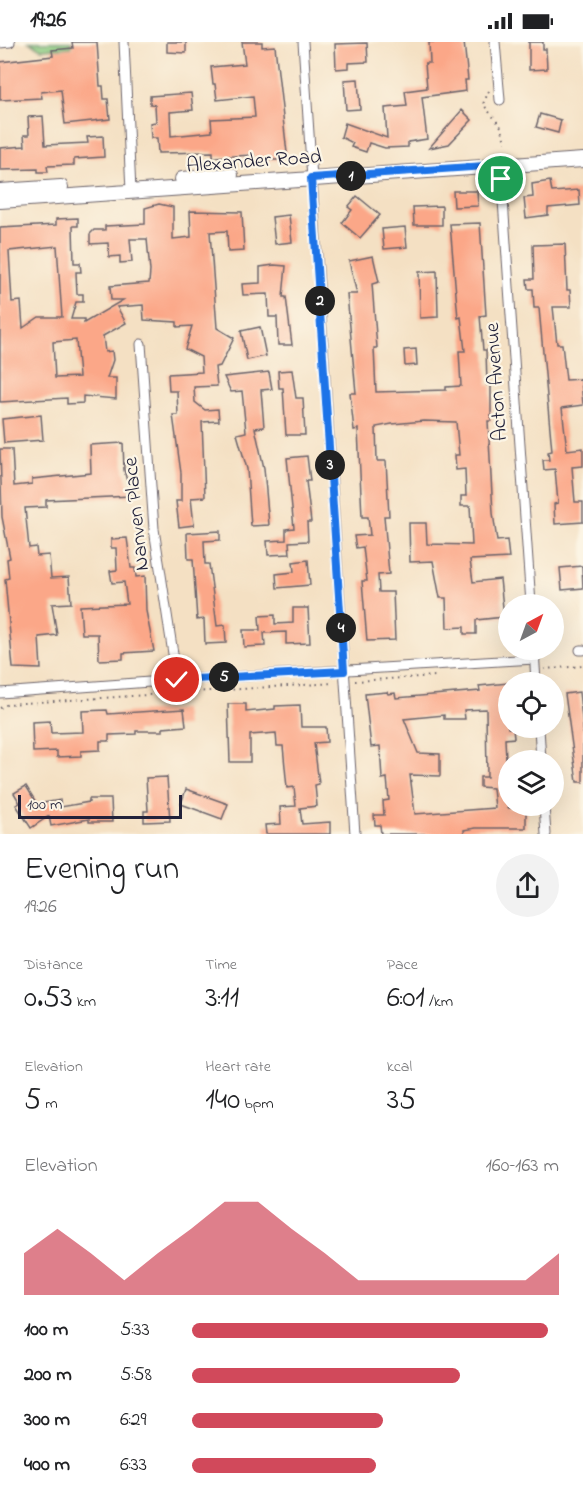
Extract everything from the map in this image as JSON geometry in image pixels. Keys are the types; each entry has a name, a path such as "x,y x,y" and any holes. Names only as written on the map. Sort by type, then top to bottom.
{"main road":[{"name":"Alexander Road","path":"0,201 131,187 500,161 583,152"},
{"name":"Alexander Road","path":"500,161 583,160"},
{"name":"Alexander Road","path":"0,191 131,187"}],"street":[{"path":"0,43 10,42"},
{"path":"124,42 131,187"},
{"path":"303,42 355,834"},
{"path":"495,42 500,100"},
{"name":"Acton Avenue","path":"500,161 530,594"},
{"name":"Nanven Place","path":"141,344 154,529 177,680"},
{"path":"0,693 344,671 498,657"},
{"path":"535,660 536,669"},
{"path":"545,816 546,834"}],"path":[{"path":"536,669 583,666"},
{"path":"0,708 8,704 440,676"}],"green space":[{"path":"29,42 71,42 71,47 41,49"}],"building":[{"path":"72,42 97,42 100,86 103,86 104,99 108,99 110,119 65,124 61,90 41,92 42,98 0,100 0,62 53,56 52,50 73,48"},
{"path":"167,42 186,42 186,53 167,52"},
{"path":"242,42 262,42 262,47 275,46 287,153 280,153 281,160 254,160 254,155 213,157 213,152 158,153 157,138 151,138 150,123 156,122 155,105 150,104 150,96 191,93 193,110 170,112 171,136 212,132 211,119 255,117 253,96 217,100 215,84 213,84 211,67 245,64"},
{"path":"429,42 464,42 468,80 465,80 466,91 422,97 427,139 408,142 408,147 385,148 369,143 366,152 351,147 353,143 341,137 345,123 387,138 385,108 407,106 405,91 427,88 425,63 430,63"},
{"path":"529,42 543,42 543,49 546,49 547,69 529,70"},
{"path":"367,43 368,62 348,63 348,68 336,69 335,44"},
{"path":"358,79 360,109 346,110 344,80"},
{"path":"462,110 472,120 449,144 429,148"},
{"path":"540,114 561,120 558,133 536,127"},
{"path":"43,116 45,145 88,143 87,137 103,136 104,157 74,159 74,165 47,166 48,172 38,172 38,169 0,170 0,148 25,146 24,135 29,135 28,117"},
{"path":"550,181 552,192 579,190 580,205 548,208 548,215 526,218 524,198 533,197 532,184"},
{"path":"453,191 477,191 478,206 454,207"},
{"path":"357,196 380,215 360,238 342,223 352,210 348,207"},
{"path":"159,204 173,207 173,239 191,237 190,211 242,212 244,251 228,252 227,231 210,232 217,328 234,338 220,366 215,367 217,386 194,387 195,402 205,410 218,409 219,421 202,422 205,497 191,498 194,525 179,527 176,501 181,501 181,473 173,415 178,415 177,391 169,391 168,374 202,372 201,357 185,349 192,326 177,327 177,322 144,320 143,305 117,307 126,323 103,336 105,352 112,351 113,360 107,378 116,378 116,399 83,396 83,403 67,404 67,398 0,402 0,228 56,225 56,219 78,218 78,226 73,226 74,263 80,263 81,272 76,272 77,294 83,294 83,302 76,302 71,319 84,319 84,323 123,300 111,300 110,286 149,283 147,239 130,239 132,262 120,263 120,256 109,257 108,243 90,244 90,234 94,230 105,230 105,226 145,224 145,208","holes":["57,246 62,317 39,317 23,328 21,301 12,302 9,251","76,340 79,377 55,378 53,342"]},
{"path":"442,206 442,225 414,225 413,207"},
{"path":"289,215 292,242 275,244 272,217"},
{"path":"480,223 486,315 480,316 483,350 486,350 487,385 491,385 491,421 488,421 493,513 497,541 507,540 509,558 470,560 473,582 500,579 502,594 498,594 498,618 476,620 476,634 464,634 464,627 447,628 446,598 440,598 433,561 410,562 409,523 426,523 427,544 472,545 470,506 461,506 461,496 466,496 465,469 456,470 455,455 459,455 456,422 424,421 392,424 376,427 377,461 386,461 389,516 384,516 389,574 378,575 379,592 393,592 395,640 367,641 362,581 367,581 363,547 356,548 354,536 370,535 368,517 362,517 358,429 354,430 350,393 356,393 347,294 357,294 349,261 373,256 379,282 372,284 377,348 374,348 376,392 446,390 446,387 461,386 459,351 465,351 461,317 458,318 450,224"},
{"path":"405,227 407,247 384,249 382,229"},
{"path":"565,244 567,290 570,290 571,307 553,307 557,344 562,344 566,380 581,379 583,405 562,408 567,450 583,448 583,466 572,467 575,502 583,502 583,522 555,524 554,504 558,503 555,469 544,470 543,460 549,460 548,452 552,451 539,308 534,308 533,289 528,289 527,279 534,279 533,245"},
{"path":"286,266 283,297 286,297 292,345 278,345 277,317 269,317 268,294 243,295 242,284 260,283 260,267"},
{"path":"437,271 438,317 420,318 419,272"},
{"path":"260,327 266,356 247,360 241,331"},
{"path":"416,349 417,365 405,366 404,350"},
{"path":"292,370 296,398 303,398 305,435 286,435 283,388 279,388 278,371"},
{"path":"269,372 272,389 261,390 264,427 255,428 264,468 269,525 251,526 247,469 237,434 246,432 242,391 231,392 224,377"},
{"path":"41,415 43,440 4,443 2,419"},
{"path":"123,443 124,470 131,496 46,500 46,507 25,508 29,548 36,547 37,556 49,555 51,578 69,577 71,603 52,604 57,635 39,637 41,669 13,668 5,579 9,578 7,559 10,558 2,517 0,449 12,449 14,486 32,484 32,479 91,473 90,445"},
{"path":"307,456 310,481 306,481 311,522 307,522 308,541 289,542 290,554 268,555 267,541 286,540 286,529 294,528 287,458"},
{"path":"220,531 220,540 204,541 205,564 209,564 217,626 225,625 226,643 205,644 204,619 197,620 193,559 188,559 187,533"},
{"path":"127,538 131,568 135,568 136,577 145,576 146,611 154,651 123,653 123,659 99,660 98,634 82,634 80,606 127,604 124,582 112,583 110,571 117,570 116,548 111,548 111,539"},
{"path":"308,560 310,585 277,588 276,574 294,572 293,562"},
{"path":"582,566 583,588 562,590 560,568"},
{"path":"293,608 308,608 310,643 286,644 286,632 264,633 265,646 244,647 243,630 260,630 259,616 275,615 275,624 293,623"},
{"path":"498,684 498,738 514,738 505,739 506,750 498,750 498,816 526,816 526,828 476,828 464,830 464,834 381,834 380,825 375,825 374,815 384,815 383,801 389,800 387,778 382,779 380,746 371,747 365,694 395,693 396,698 480,691 479,686","holes":["486,709 487,777 480,777 480,787 493,788 495,808 415,814 410,775 440,776 440,754 418,753 404,719 444,715 444,719 465,719 464,710"]},
{"path":"579,692 583,728 583,782 577,782 565,694"},
{"path":"228,704 246,704 246,712 275,709 275,706 300,705 301,727 326,727 327,742 314,743 319,784 315,785 317,806 300,808 302,824 330,822 330,834 266,834 265,825 281,824 280,807 296,806 294,787 287,788 283,746 277,746 276,733 250,735 250,762 230,762"},
{"path":"184,709 186,726 163,728 163,731 136,731 136,734 109,735 109,741 100,741 100,750 81,751 81,756 57,757 57,751 33,752 32,722 50,721 51,733 83,732 82,711 107,710 108,714"},
{"path":"167,777 170,821 144,822 144,811 148,811 146,778"},
{"path":"26,786 37,804 60,800 61,807 89,802 89,799 111,799 112,822 89,822 89,819 51,826 49,816 31,828 16,805 20,803 14,793"},
{"path":"186,789 228,804 222,819 181,804"}],"route":[{"path":"177,680 344,671 311,178 500,165 501,179"}]}
